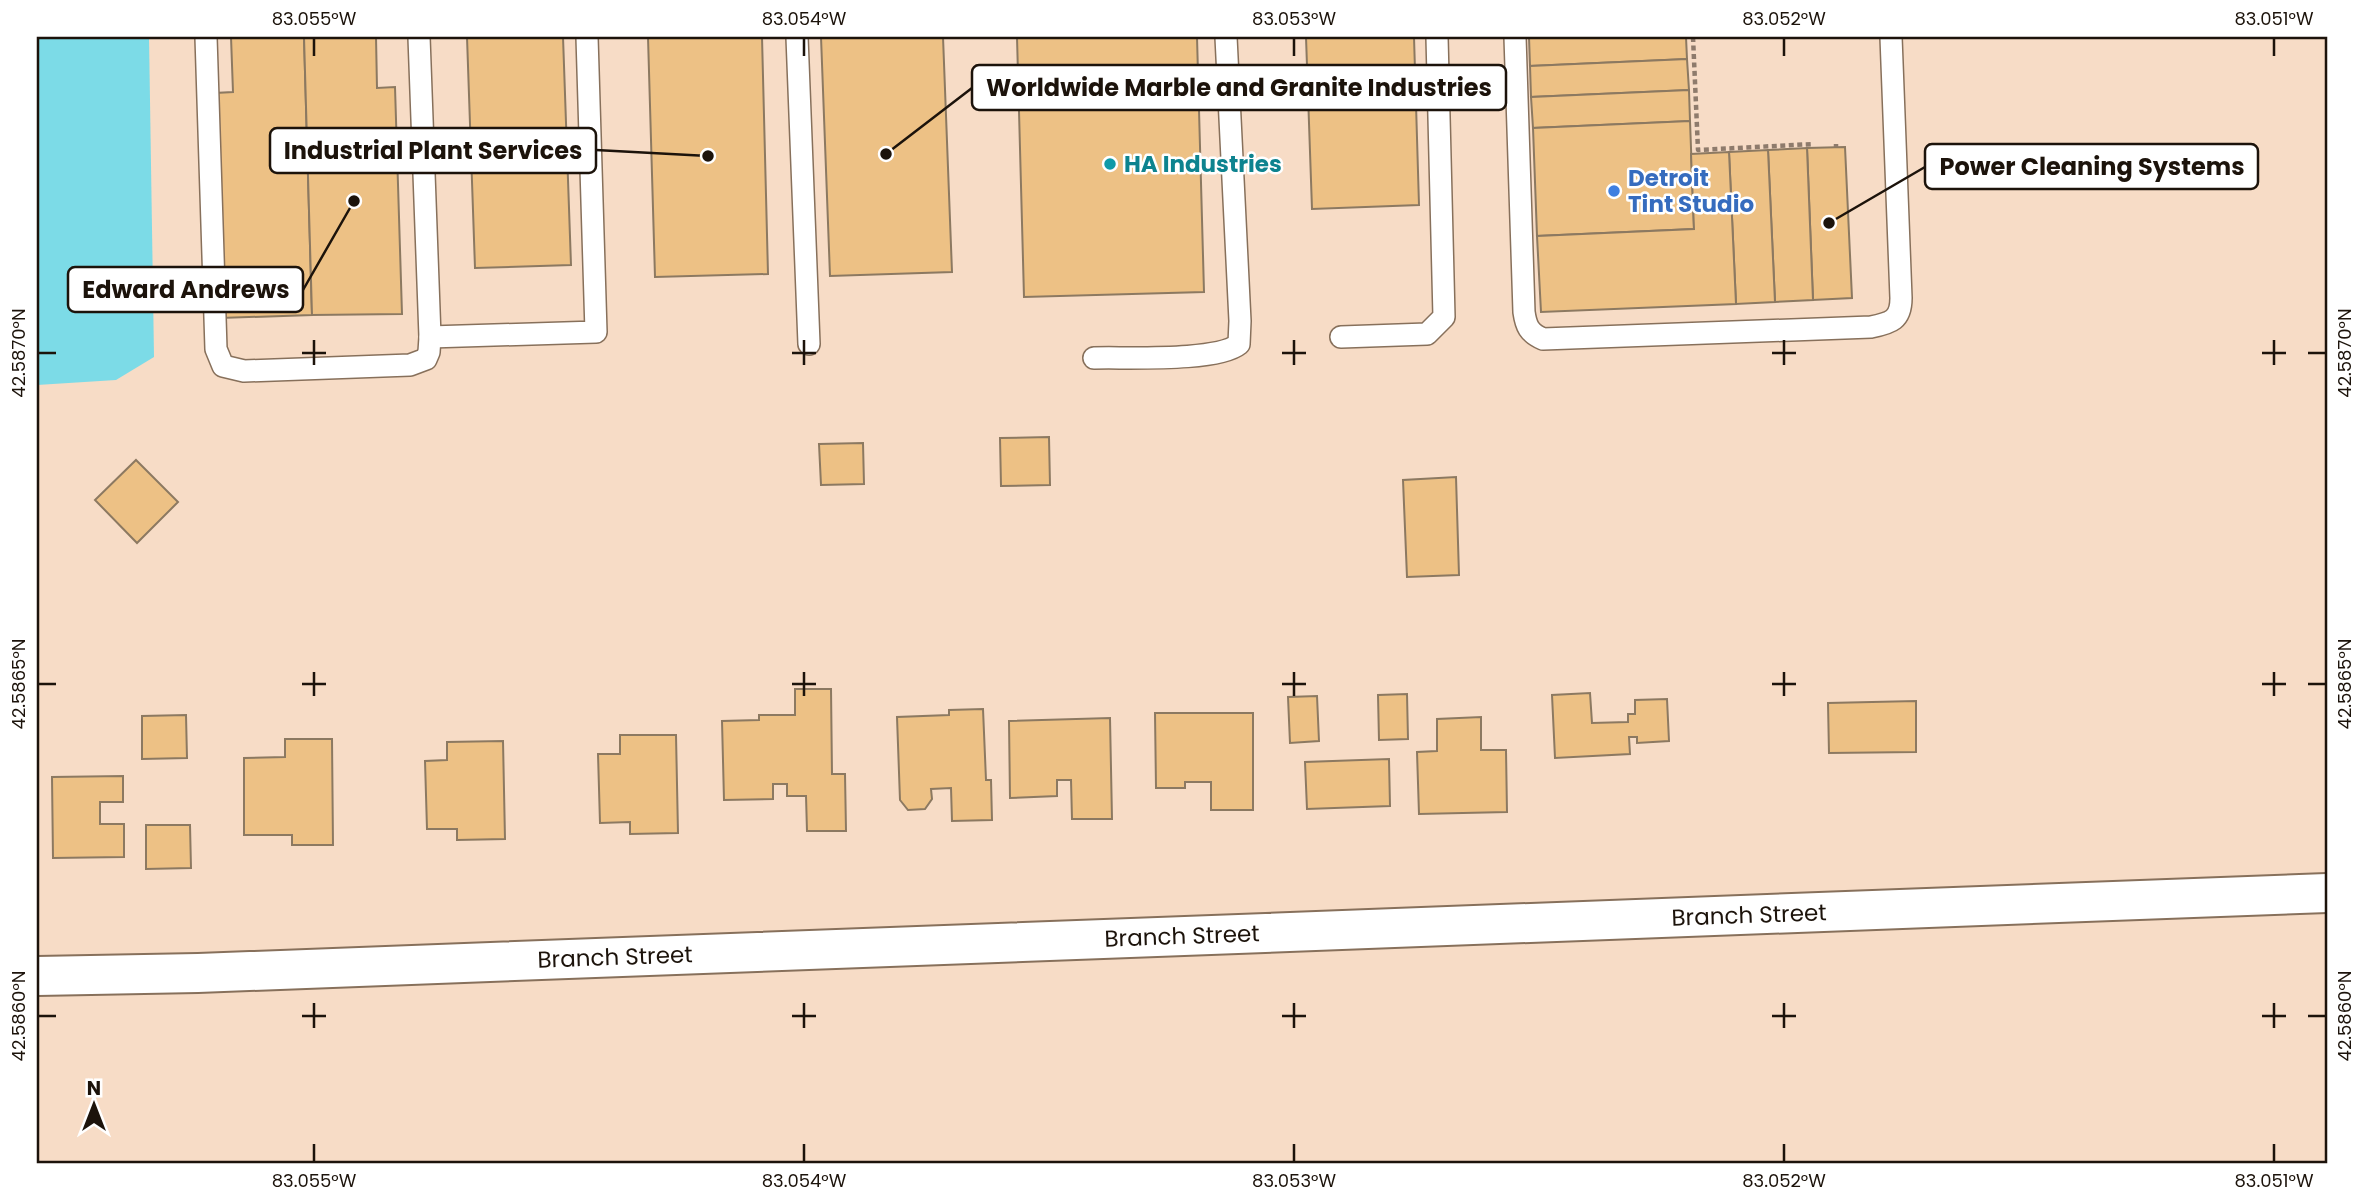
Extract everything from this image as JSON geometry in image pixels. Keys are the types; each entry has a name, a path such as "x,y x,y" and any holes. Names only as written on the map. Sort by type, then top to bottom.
{"street":[{"name":"Branch Street","path":"37,976 198,973 2327,893"}],"lane":[{"path":"206,37 216,349 223,366 244,371 410,365 426,359 430,337 419,37"},
{"path":"430,337 596,332 587,37"},
{"path":"797,37 810,344"},
{"path":"1094,358 1209,355 1231,350 1239,344 1226,37"},
{"path":"1341,337 1427,334 1444,317 1437,37"},
{"path":"1515,37 1524,312 1528,329 1542,339 1871,327 1894,320 1901,310 1901,298 1891,37"}],"path":[{"path":"1693,37 1700,149"},
{"path":"1688,82 1695,82"},
{"path":"1689,98 1696,97"},
{"path":"1691,146 1700,149 1759,149 1814,144"}],"water":[{"path":"37,37 149,37 154,357 116,380 37,385"}],"building":[{"path":"231,37 304,37 312,315 220,318 215,93 233,92"},
{"path":"304,37 376,37 377,88 395,87 402,314 312,315"},
{"path":"467,37 563,37 571,265 475,268"},
{"path":"648,37 762,37 768,274 655,277"},
{"path":"821,37 943,37 952,272 830,276"},
{"name":"HA Industries","path":"1017,37 1197,37 1204,292 1024,297"},
{"path":"1306,37 1414,37 1419,205 1312,209"},
{"path":"1529,37 1686,37 1687,59 1530,66"},
{"path":"1687,59 1689,90 1531,97 1530,66"},
{"path":"1689,90 1690,121 1533,128 1531,97"},
{"name":"Detroit Tint Studio","path":"1690,121 1694,229 1537,236 1533,128"},
{"path":"1845,147 1852,298 1813,300 1807,148"},
{"path":"1807,148 1813,300 1775,302 1768,150"},
{"path":"1768,150 1775,302 1736,304 1729,152"},
{"path":"1729,152 1736,304 1541,312 1537,236 1694,229 1691,154"},
{"path":"1049,437 1050,485 1001,486 1000,438"},
{"path":"863,443 864,484 821,485 819,444"},
{"path":"136,460 178,502 137,543 95,500"},
{"path":"1456,477 1459,575 1407,577 1403,480"},
{"path":"795,689 831,689 832,774 845,774 846,831 807,831 806,796 787,796 787,784 773,784 773,799 724,800 722,721 759,720 759,715 795,715"},
{"path":"1590,693 1592,723 1628,722 1628,714 1635,714 1635,700 1667,699 1669,741 1637,743 1637,737 1629,737 1630,754 1555,758 1552,695"},
{"path":"1407,694 1408,739 1379,740 1378,695"},
{"path":"1317,696 1319,741 1290,743 1288,697"},
{"path":"1916,701 1916,752 1829,753 1828,703"},
{"path":"983,709 986,780 991,780 992,820 952,821 951,788 931,789 932,799 925,809 908,810 900,800 897,717 949,715 949,710"},
{"path":"1155,713 1253,713 1253,810 1211,810 1211,782 1185,782 1185,788 1156,788"},
{"path":"186,715 187,758 142,759 142,716"},
{"path":"1481,717 1481,750 1506,750 1507,812 1419,814 1417,752 1437,751 1437,719"},
{"path":"1110,718 1112,819 1072,819 1071,780 1057,780 1057,796 1010,798 1009,721"},
{"path":"620,735 676,735 678,833 630,834 630,822 600,823 598,754 620,754"},
{"path":"285,739 332,739 333,845 292,845 292,835 244,835 244,758 285,757"},
{"path":"503,741 505,839 457,840 457,829 427,829 425,761 447,760 447,742"},
{"path":"1389,759 1390,806 1307,809 1305,762"},
{"path":"123,776 123,802 100,802 100,824 124,824 124,857 53,858 52,777"},
{"path":"146,825 190,825 191,868 146,869"}],"place":[{"name":"Worldwide Marble and Granite Industries","path":"886,154"},
{"name":"Industrial Plant Services","path":"708,156"},
{"name":"HA Industries","path":"1110,164"},
{"name":"Detroit Tint Studio","path":"1614,191"},
{"name":"Edward Andrews","path":"354,201"},
{"name":"Power Cleaning Systems","path":"1829,223"}]}
